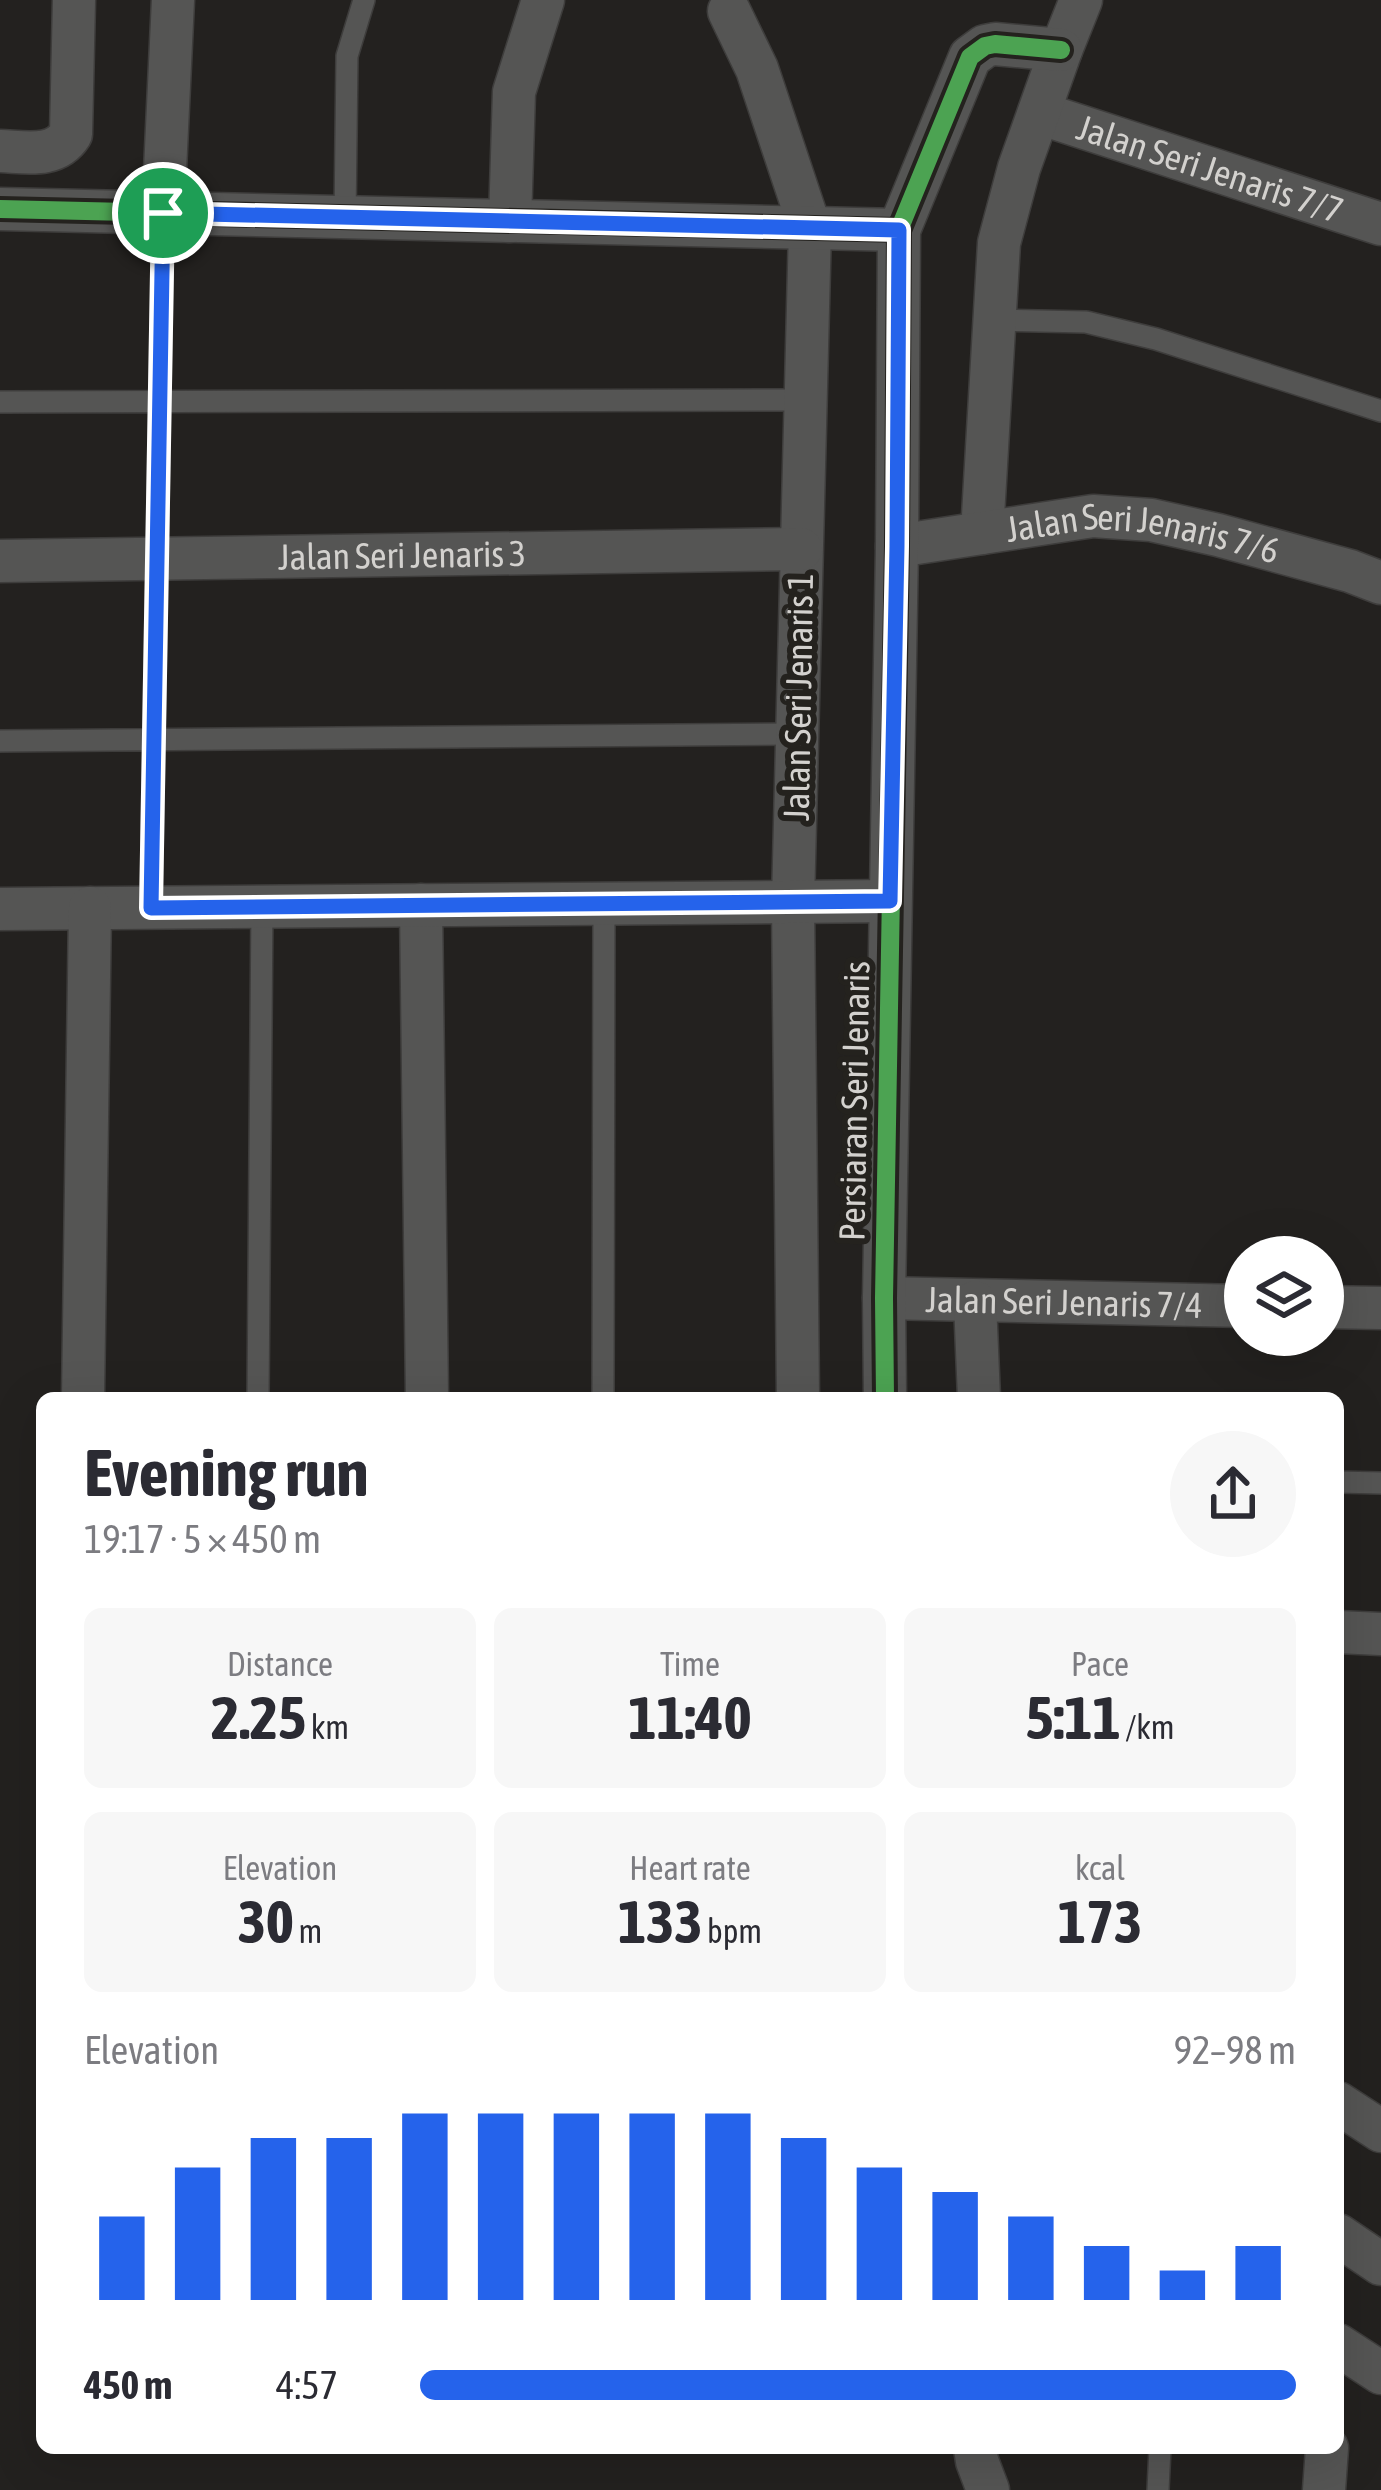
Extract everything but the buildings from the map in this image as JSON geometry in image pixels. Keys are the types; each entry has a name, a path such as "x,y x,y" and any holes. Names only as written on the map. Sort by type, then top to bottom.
{"street":[{"path":"0,151 50,152 64,146 71,134 74,0"},
{"path":"163,213 173,0"},
{"path":"510,220 514,92 543,0"},
{"path":"982,533 998,243 1019,168 1082,0"},
{"name":"Jalan Seri Jenaris 1","path":"729,11 758,69 810,228 793,902 798,1392"},
{"path":"0,209 899,230 970,57 995,44 1060,50"},
{"name":"Jalan Seri Jenaris 7/7","path":"1039,113 1381,224"},
{"name":"Persiaran Seri Jenaris","path":"885,1392 899,230"},
{"name":"Jalan Seri Jenaris 7/6","path":"897,546 1093,516 1151,520 1350,571 1381,584"},
{"name":"Jalan Seri Jenaris 3","path":"0,561 801,549"},
{"path":"0,909 890,901"},
{"path":"421,905 427,1392"},
{"path":"83,1392 90,908"},
{"name":"Jalan Seri Jenaris 7/4","path":"884,1298 1224,1306"},
{"path":"975,1302 979,1392"},
{"path":"1344,1307 1381,1308"},
{"path":"1344,1633 1381,1634"},
{"path":"1344,2107 1381,2131"},
{"path":"1344,2239 1381,2264"},
{"path":"1344,2349 1381,2373"},
{"path":"976,2454 988,2490"},
{"path":"1324,2490 1327,2454"}],"lane":[{"path":"345,217 346,56 364,0"},
{"path":"151,908 163,213"},
{"path":"994,320 1086,322 1156,338 1381,411"},
{"path":"0,402 805,400"},
{"path":"0,741 797,734"},
{"path":"603,1392 604,904"},
{"path":"257,1392 262,906"},
{"path":"1344,1482 1381,1483"},
{"path":"1157,2490 1160,2454"}],"cycle path":[{"path":"885,1392 899,230 970,57 995,44 1061,50"},
{"path":"0,209 899,230"}],"route":[{"path":"163,213 899,230 890,901 151,908 163,213"}]}
